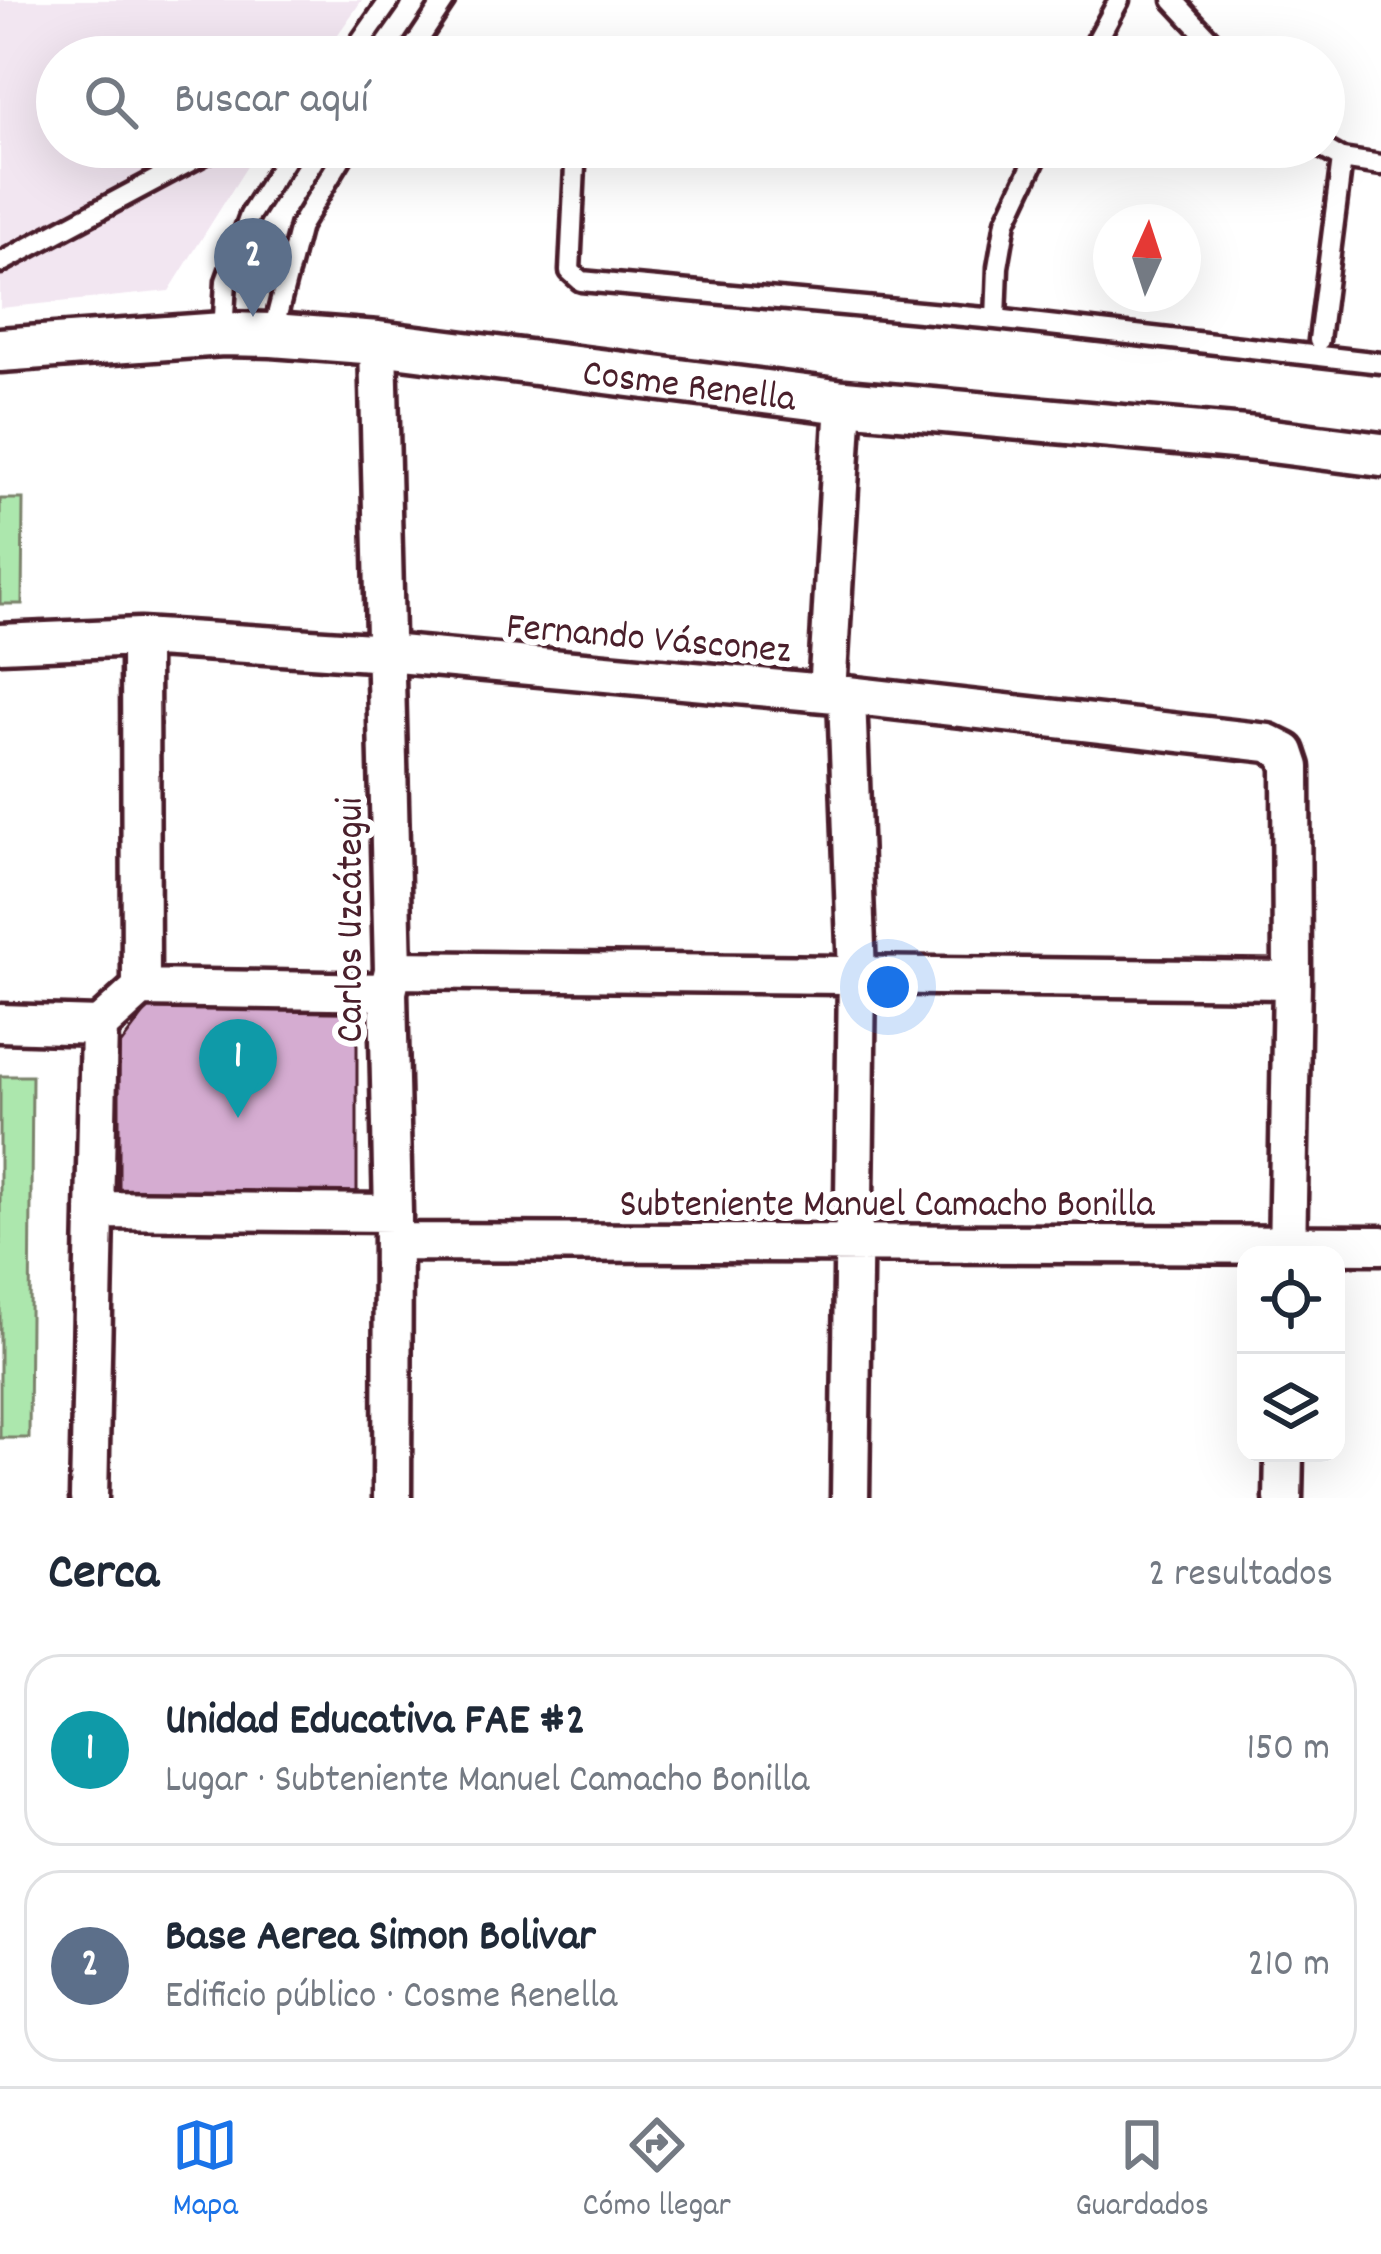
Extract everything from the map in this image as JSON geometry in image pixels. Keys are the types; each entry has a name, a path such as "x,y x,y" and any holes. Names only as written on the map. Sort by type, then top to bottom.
{"street":[{"name":"Cosme Renella","path":"0,350 223,334 378,343 844,402 1256,439 1381,455"},
{"name":"Carlos Uzcátegui","path":"378,343 387,653 392,1498"},
{"path":"844,402 837,694 857,975 850,1498"},
{"path":"140,637 141,988"},
{"name":"Fernando Vásconez","path":"0,643 140,637 387,653 837,694 1268,743 1286,752 1291,767 1292,980"},
{"path":"0,1023 99,1026 141,988 857,975 1292,980 1287,1246"},
{"path":"88,1498 99,1026"},
{"name":"Subteniente Manuel Camacho Bonilla","path":"95,1210 393,1228 853,1244 1237,1248"},
{"name":"Subteniente Manuel Camacho Bonilla","path":"1345,1247 1381,1245"},
{"path":"1283,1498 1284,1462"}],"lane":[{"path":"365,36 390,0"},
{"path":"421,36 445,0"},
{"path":"1099,36 1119,0"},
{"path":"1173,0 1206,36"},
{"path":"1345,159 1381,165"},
{"path":"0,263 178,168"},
{"path":"223,334 226,281 250,215 279,168"},
{"path":"272,335 300,226 335,168"},
{"path":"575,168 570,271 581,281 996,319 1381,362"},
{"path":"996,319 1006,221 1031,168"},
{"path":"1319,340 1341,168"}],"shaded area":[{"path":"0,0 362,0 337,36 36,36 36,168 246,168 169,291 0,308"}],"green space":[{"path":"0,499 23,499 22,604 0,604"},
{"path":"0,1076 32,1076 29,1438 0,1438"}],"building":[{"path":"151,1004 357,1006 357,1198 119,1190 119,1047"}],"place":[{"name":"Base Aerea Simon Bolivar","path":"253,317"},
{"name":"Unidad Educativa FAE #2","path":"238,1118"}]}
